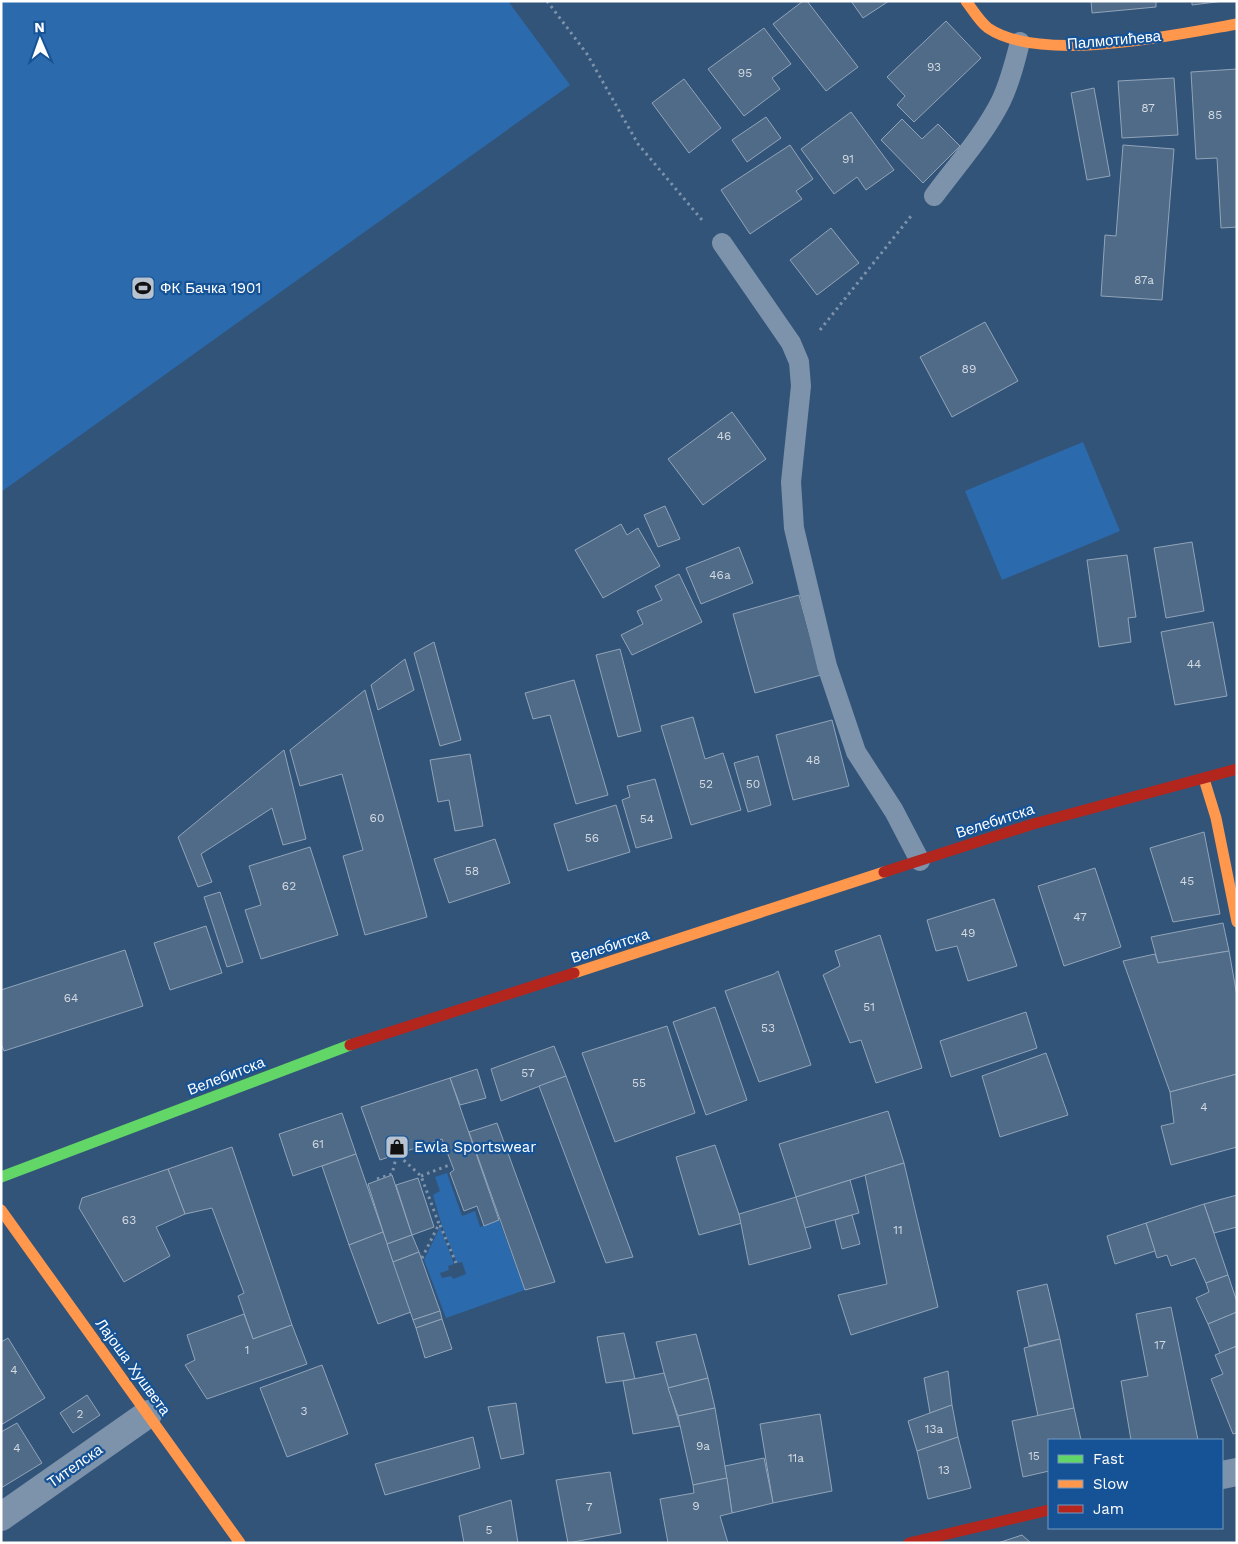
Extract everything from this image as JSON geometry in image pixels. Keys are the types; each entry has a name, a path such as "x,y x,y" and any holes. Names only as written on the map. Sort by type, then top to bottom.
{"street":[{"name":"Палмотићева","path":"966,1 988,29 1020,42 1056,45 1135,42 1237,24"},
{"name":"Велебитска","path":"1,1177 332,1052 1033,824 1237,769"},
{"path":"1204,779 1216,818 1237,922"},
{"name":"Лајоша Хушвета","path":"1,1210 240,1543"},
{"name":"Тителска","path":"1,1517 148,1414"},
{"path":"1223,1475 1237,1472"},
{"path":"909,1543 1048,1510"}],"lane":[{"path":"934,196 988,124 1001,101 1010,79 1020,42"},
{"path":"722,243 791,343 799,362 801,386 791,482 794,528 824,657 856,752 894,811 920,861"}],"path":[{"path":"547,1 587,54 638,144 722,243"},
{"path":"799,362 829,316 914,213 934,196"},
{"path":"377,1179 392,1174 396,1154 421,1176 456,1263"},
{"path":"421,1176 452,1164"},
{"path":"421,1260 440,1224"}],"shaded area":[{"name":"ФК Бачка 1901","path":"1,1 508,1 570,85 1,492"},
{"path":"1083,442 1120,531 1002,580 965,491"},
{"path":"447,1173 462,1216 475,1211 480,1227 499,1220 525,1290 446,1318 424,1260 440,1227 454,1264 448,1266 449,1270 440,1273 442,1278 451,1276 453,1279 466,1274 462,1262 457,1263 442,1226 433,1195 440,1191 435,1177"}],"building":[{"path":"803,1 807,1 858,67 826,91 773,24"},
{"path":"851,1 889,1 863,18"},
{"path":"1091,1 1156,1 1156,7 1092,13"},
{"path":"1192,1 1224,1 1192,5"},
{"path":"946,21 981,58 914,122 897,105 905,96 887,77"},
{"path":"764,28 791,64 772,78 780,89 744,116 708,69"},
{"path":"1237,69 1237,227 1221,228 1217,158 1196,159 1191,72"},
{"path":"1174,78 1178,135 1122,138 1118,81"},
{"path":"684,79 721,128 689,153 652,103"},
{"path":"1094,88 1110,176 1087,180 1071,93"},
{"path":"851,112 894,170 866,190 857,177 834,194 801,149"},
{"path":"766,117 781,138 747,162 732,140"},
{"path":"902,119 922,139 938,124 960,146 923,183 881,140"},
{"path":"790,145 813,179 796,191 802,199 750,234 721,190"},
{"path":"1123,145 1174,149 1162,300 1101,296 1105,235 1116,236"},
{"path":"831,228 859,263 817,295 790,260"},
{"path":"985,322 1018,381 952,417 920,357"},
{"path":"732,412 766,459 703,505 668,459"},
{"path":"665,506 680,539 658,547 644,515"},
{"path":"621,524 627,535 638,528 660,566 603,598 575,550"},
{"path":"1192,542 1204,611 1166,618 1154,548"},
{"path":"739,547 753,583 701,604 686,568"},
{"path":"1127,555 1136,617 1128,618 1131,642 1099,647 1087,560"},
{"path":"679,574 702,622 632,655 621,635 643,624 637,611 662,600 655,586"},
{"path":"799,595 821,675 755,693 733,614"},
{"path":"1213,622 1227,696 1175,705 1161,632"},
{"path":"434,642 461,740 440,746 414,653"},
{"path":"620,649 641,731 618,737 596,655"},
{"path":"405,659 414,690 378,710 371,685"},
{"path":"574,680 608,795 576,804 550,715 533,719 525,693"},
{"path":"365,690 427,917 365,935 343,856 363,850 342,774 300,786 290,750"},
{"path":"693,717 705,759 723,753 741,810 691,825 661,726"},
{"path":"832,720 849,786 793,800 776,735"},
{"path":"284,750 306,839 283,845 272,808 201,854 212,882 198,887 178,837"},
{"path":"470,754 483,826 455,831 449,800 438,802 430,760"},
{"path":"758,756 771,805 748,812 734,763"},
{"path":"655,779 672,838 636,848 622,800 630,797 627,786"},
{"path":"616,805 630,852 568,871 554,824"},
{"path":"1204,832 1220,914 1173,922 1150,848"},
{"path":"495,839 510,883 449,903 434,859"},
{"path":"310,847 338,935 261,959 245,910 261,905 249,866"},
{"path":"1095,868 1121,947 1064,966 1038,886"},
{"path":"220,892 243,962 227,967 204,897"},
{"path":"994,899 1017,966 968,981 957,946 936,951 927,920"},
{"path":"1223,923 1229,951 1158,963 1151,937"},
{"path":"206,926 222,973 170,990 154,943"},
{"path":"880,935 922,1068 876,1083 861,1040 850,1043 823,975 840,966 835,951"},
{"path":"125,950 143,1006 4,1051 1,1044 1,990"},
{"path":"1229,951 1237,996 1237,1074 1170,1092 1123,961 1155,954 1158,963"},
{"path":"778,971 811,1065 759,1082 725,991"},
{"path":"715,1007 747,1100 706,1115 673,1022"},
{"path":"1026,1012 1037,1048 951,1077 940,1041"},
{"path":"667,1026 695,1113 615,1142 582,1053"},
{"path":"554,1046 566,1076 501,1101 491,1069"},
{"path":"1046,1053 1068,1115 1000,1137 982,1076"},
{"path":"477,1069 486,1098 460,1105 450,1078"},
{"path":"1237,1074 1237,1147 1171,1165 1161,1126 1174,1123 1170,1092"},
{"path":"566,1076 633,1257 606,1263 539,1086"},
{"name":"Ewla Sportswear","path":"450,1078 499,1220 484,1226 477,1206 464,1211 450,1173 454,1170 442,1139 380,1160 361,1107"},
{"path":"888,1111 904,1163 796,1197 779,1144"},
{"path":"342,1113 356,1154 293,1176 279,1134"},
{"path":"497,1123 555,1282 525,1290 469,1132"},
{"path":"715,1145 742,1223 699,1235 676,1157"},
{"path":"232,1147 292,1325 253,1339 238,1296 244,1293 212,1208 185,1214 168,1169"},
{"path":"356,1154 383,1232 349,1245 322,1166"},
{"path":"904,1163 938,1307 851,1335 838,1295 887,1284 865,1175"},
{"path":"168,1169 185,1214 156,1227 170,1256 124,1282 79,1208 82,1198"},
{"path":"392,1175 412,1235 387,1244 368,1184"},
{"path":"418,1178 434,1227 412,1235 396,1185"},
{"path":"850,1180 859,1213 805,1228 796,1197"},
{"path":"1237,1195 1237,1227 1214,1233 1204,1204"},
{"path":"796,1197 811,1248 749,1265 739,1214"},
{"path":"1204,1204 1228,1275 1206,1283 1195,1258 1171,1266 1167,1255 1157,1258 1146,1223"},
{"path":"852,1215 860,1244 842,1249 835,1220"},
{"path":"1146,1223 1155,1251 1115,1264 1107,1236"},
{"path":"383,1232 411,1312 378,1324 349,1245"},
{"path":"412,1235 419,1252 393,1262 387,1244"},
{"path":"419,1252 440,1311 413,1320 393,1262"},
{"path":"1228,1275 1237,1302 1237,1312 1208,1324 1196,1298 1209,1292 1206,1283"},
{"path":"1047,1284 1060,1339 1029,1346 1017,1291"},
{"path":"1171,1307 1198,1439 1131,1439 1121,1381 1148,1376 1136,1314"},
{"path":"440,1311 442,1319 416,1328 413,1320"},
{"path":"1237,1312 1237,1346 1220,1353 1208,1324"},
{"path":"244,1314 253,1339 292,1325 307,1364 207,1399 185,1365 195,1360 187,1335"},
{"path":"442,1319 452,1349 425,1358 416,1328"},
{"path":"624,1333 635,1379 606,1383 597,1337"},
{"path":"696,1334 708,1378 668,1388 656,1342"},
{"path":"8,1338 45,1398 1,1425 1,1342"},
{"path":"1060,1339 1074,1408 1038,1416 1024,1348"},
{"path":"1237,1346 1237,1433 1233,1434 1211,1379 1223,1374 1215,1355"},
{"path":"322,1365 348,1434 287,1457 260,1388"},
{"path":"948,1371 952,1405 930,1413 924,1378"},
{"path":"664,1373 680,1426 633,1434 623,1381"},
{"path":"708,1378 715,1408 678,1416 668,1388"},
{"path":"87,1395 100,1415 73,1433 60,1413"},
{"path":"516,1403 524,1454 501,1459 488,1407"},
{"path":"952,1405 958,1437 917,1451 908,1421"},
{"path":"715,1408 727,1478 693,1485 678,1416"},
{"path":"1074,1408 1081,1439 1048,1439 1048,1471 1023,1477 1012,1421"},
{"path":"820,1414 832,1491 773,1503 760,1424"},
{"path":"17,1423 42,1463 1,1488 1,1432"},
{"path":"473,1437 480,1468 385,1495 375,1464"},
{"path":"958,1437 971,1488 928,1499 917,1451"},
{"path":"764,1458 773,1503 732,1513 725,1466"},
{"path":"610,1472 621,1533 568,1543 556,1480"},
{"path":"727,1478 732,1513 720,1516 728,1543 668,1543 660,1499 694,1493 693,1485"},
{"path":"511,1500 518,1543 464,1543 459,1516"},
{"path":"1022,1535 1031,1543 998,1543"}],"traffic: fast":[{"path":"1,1177 350,1045"}],"traffic: slow":[{"path":"966,1 988,28 1011,39 1041,44 1109,44 1145,40 1237,24"},
{"path":"1204,779 1216,818 1237,922"},
{"path":"574,973 884,872"},
{"path":"1,1210 240,1543"}],"traffic: jam":[{"path":"884,872 1033,824 1237,769"},
{"path":"350,1045 574,973"},
{"path":"909,1543 1048,1510"}],"place":[{"name":"ФК Бачка 1901","path":"143,288"},
{"name":"Ewla Sportswear","path":"397,1147"}]}
